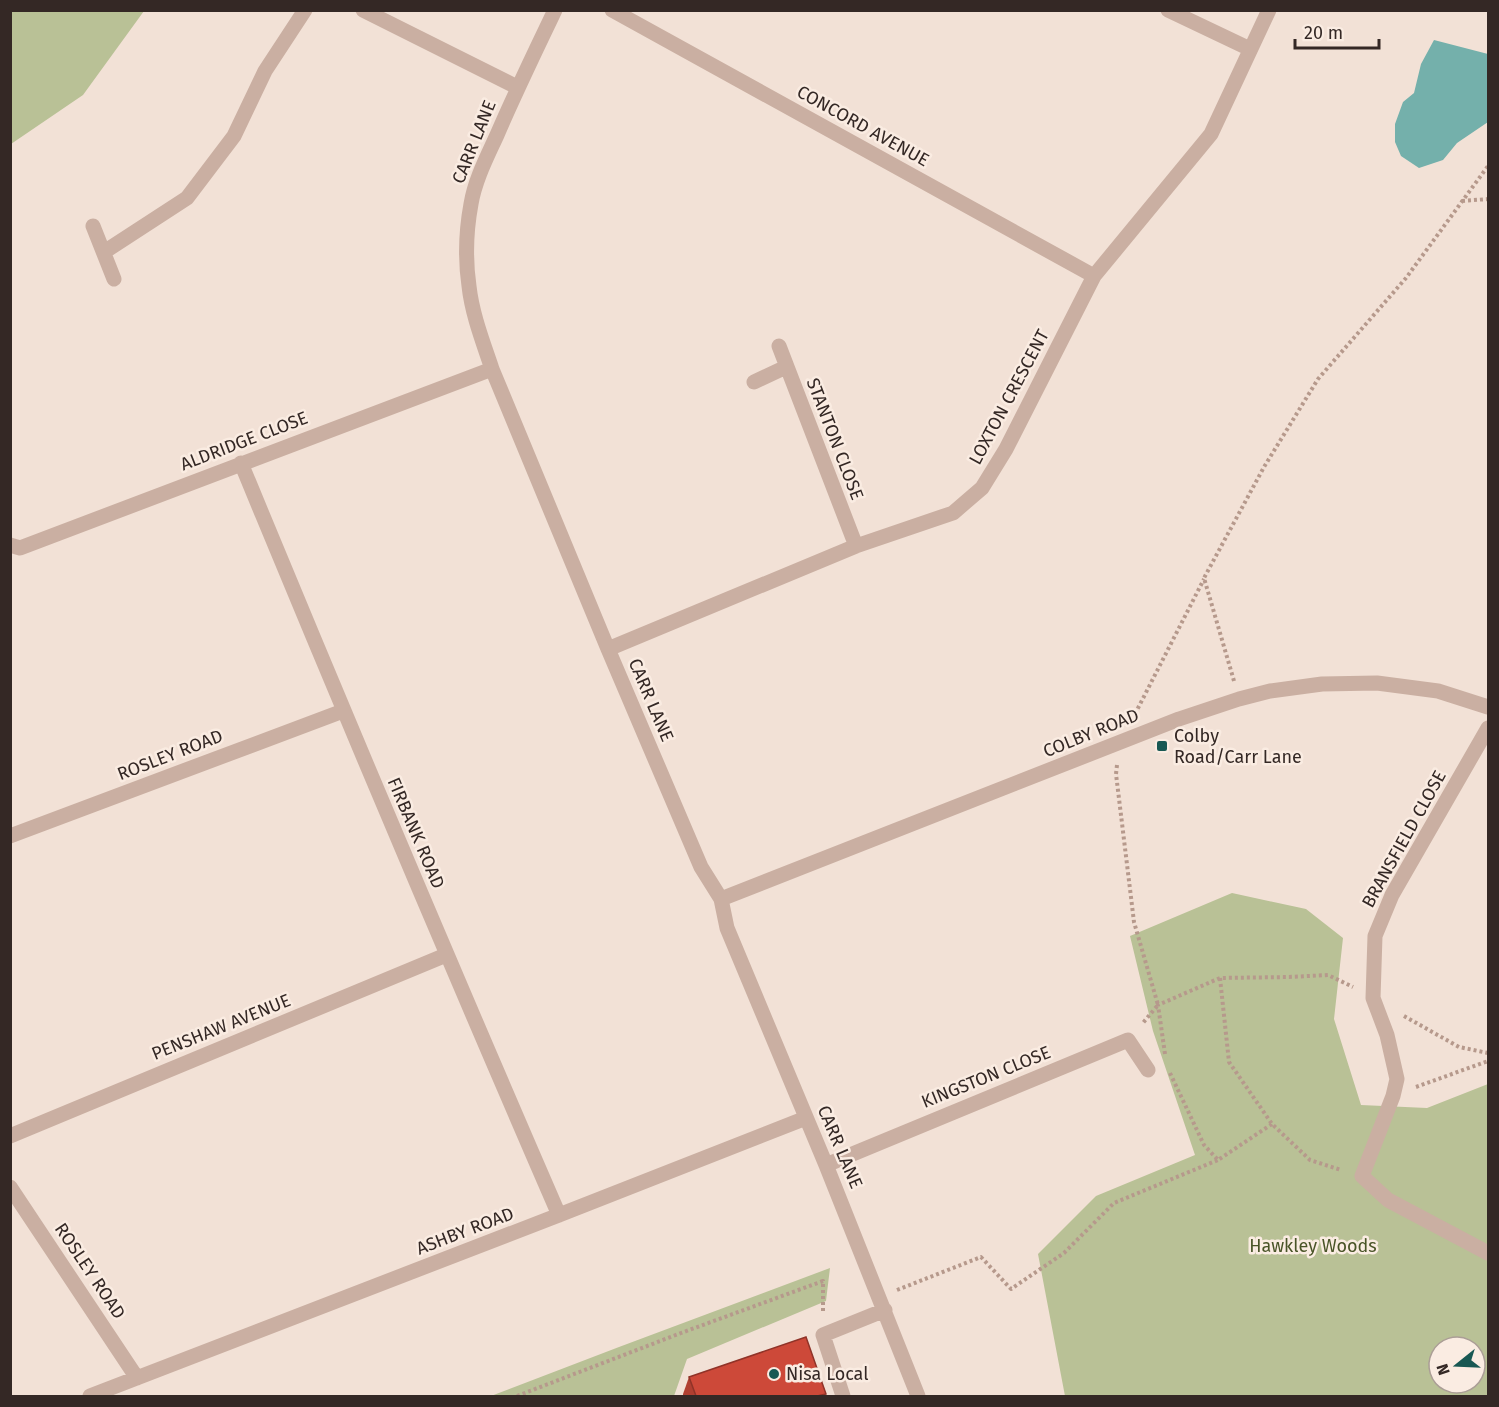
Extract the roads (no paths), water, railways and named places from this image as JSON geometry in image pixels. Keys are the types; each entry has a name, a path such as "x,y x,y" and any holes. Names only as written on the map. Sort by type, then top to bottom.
{"street":[{"path":"104,252 187,198 234,136 265,71 305,10"},
{"path":"363,10 518,87"},
{"name":"CARR LANE","path":"555,10 479,175 471,201 466,260 469,287 478,327 492,369 608,649 701,867 721,899 727,928 826,1165 918,1396"},
{"name":"CONCORD AVENUE","path":"612,10 1094,276"},
{"path":"1168,10 1250,49"},
{"name":"LOXTON CRESCENT","path":"608,649 856,546 953,513 982,488 1006,449 1094,276 1211,134 1269,10"},
{"path":"93,226 114,279"},
{"name":"STANTON CLOSE","path":"779,346 856,546"},
{"path":"754,382 786,367"},
{"name":"ALDRIDGE CLOSE","path":"10,545 20,548 492,369"},
{"name":"FIRBANK ROAD","path":"241,463 446,955 559,1215"},
{"name":"COLBY ROAD","path":"721,899 1179,719 1270,691 1322,684 1377,683 1438,691 1488,707"},
{"name":"ROSLEY ROAD","path":"10,836 343,711"},
{"name":"BRANSFIELD CLOSE","path":"1488,728 1392,895 1375,936 1373,998 1387,1035 1397,1079 1393,1096 1362,1176 1388,1200 1488,1253"},
{"name":"PENSHAW AVENUE","path":"10,1136 446,955"},
{"name":"KINGSTON CLOSE","path":"826,1165 1128,1040 1148,1070"},
{"name":"ASHBY ROAD","path":"90,1396 806,1118"},
{"name":"ROSLEY ROAD","path":"10,1187 137,1378"},
{"path":"843,1396 823,1335 882,1303"}],"water":[{"path":"1434,40 1488,54 1488,122 1457,143 1443,160 1419,168 1401,156 1395,142 1395,124 1403,102 1414,93 1421,64"}],"place":[{"name":"Colby Road/Carr Lane","path":"1162,746"},
{"name":"Nisa Local","path":"774,1374"}],"park label":[{"name":"Hawkley Woods","path":"1313,1246"}]}
